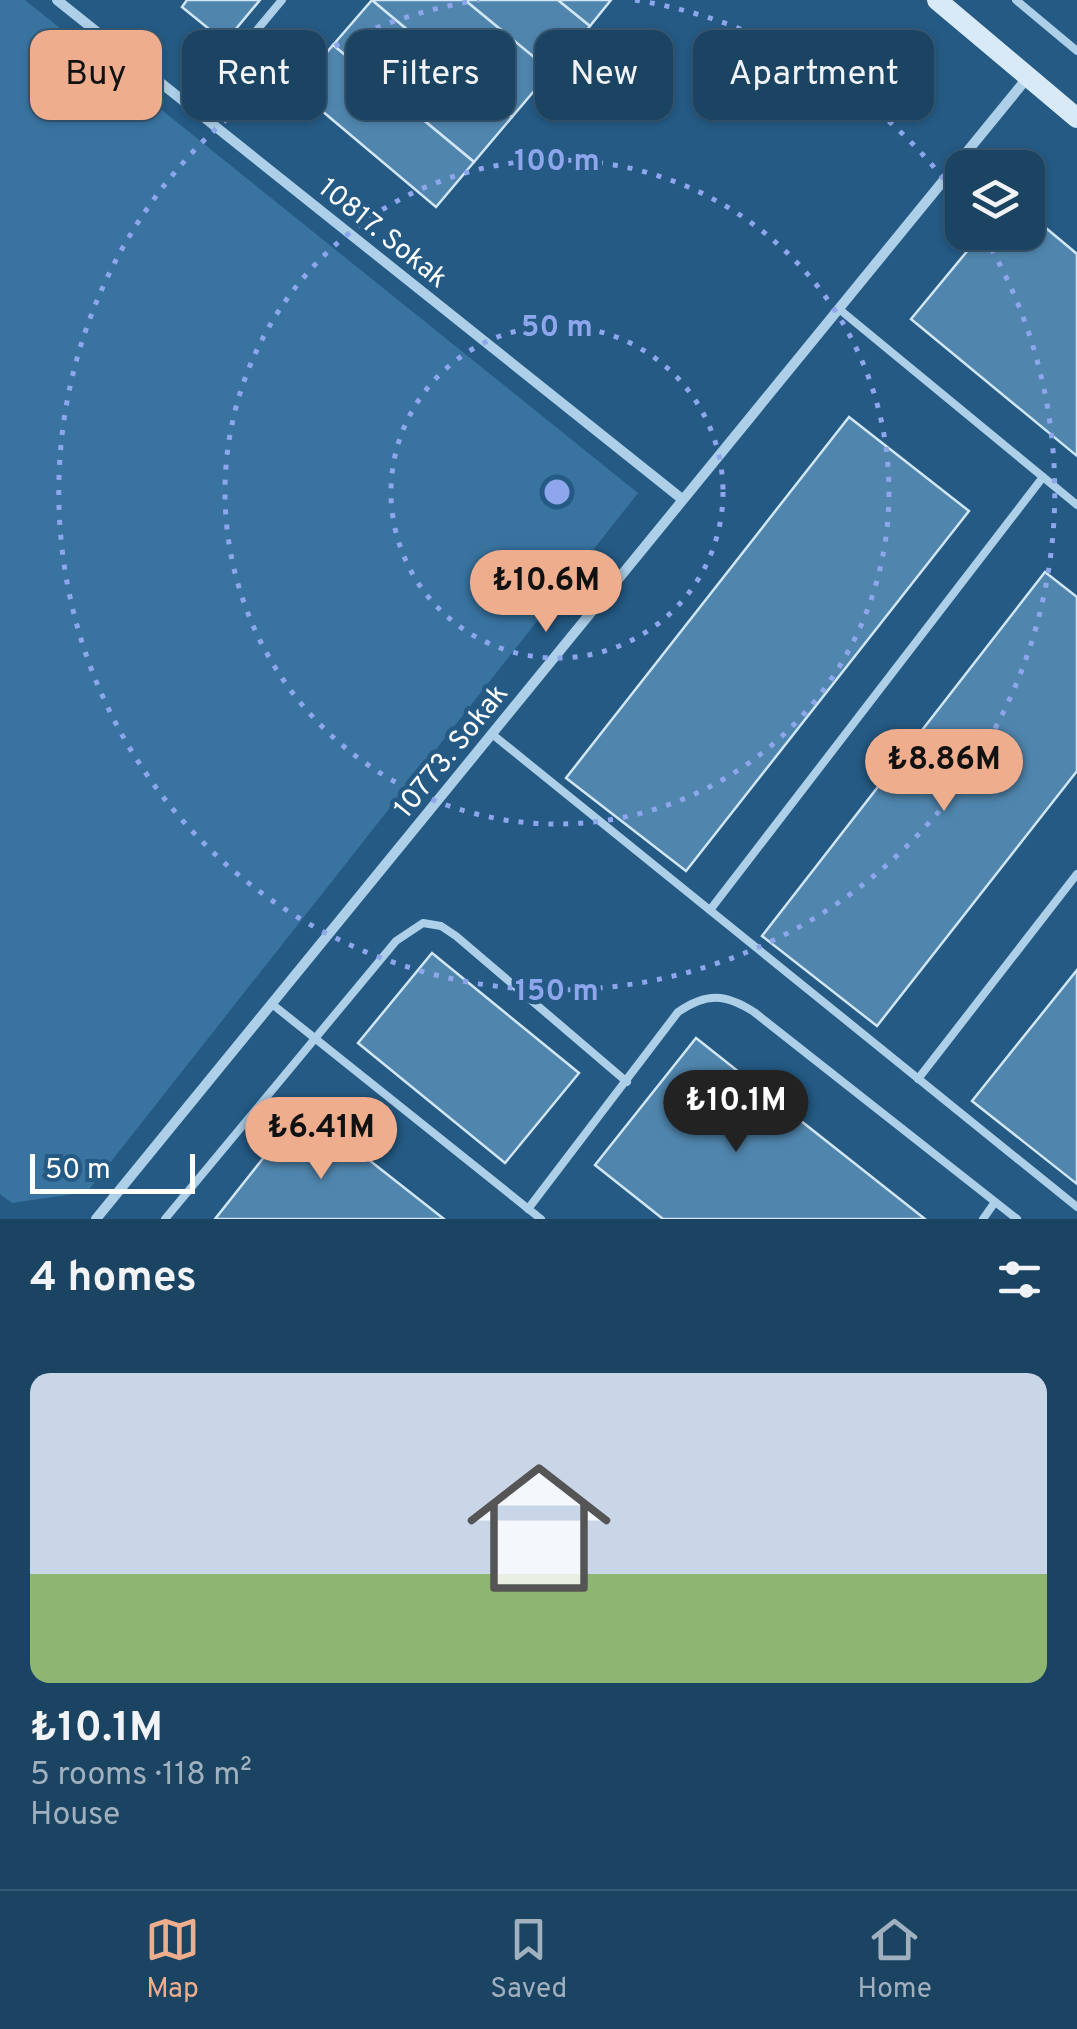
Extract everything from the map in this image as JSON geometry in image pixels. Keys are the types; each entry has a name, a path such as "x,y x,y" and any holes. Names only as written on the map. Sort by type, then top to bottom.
{"street":[{"name":"10817. Sokak","path":"58,0 182,100"},
{"path":"937,0 1077,118"},
{"name":"10773. Sokak","path":"96,1219 1028,77"},
{"name":"10817. Sokak","path":"207,120 682,499"}],"lane":[{"path":"257,30 282,0"},
{"path":"1016,0 1077,51"},
{"path":"839,309 1077,505"},
{"path":"710,910 1043,477"},
{"path":"492,734 1077,1207"},
{"path":"918,1079 1077,874"},
{"path":"165,1219 396,941 423,923 441,926 456,936 627,1082"},
{"path":"528,1209 678,1012 714,995 735,1000 1016,1219"},
{"path":"272,1004 541,1219"},
{"path":"982,1219 995,1202"}],"shaded area":[{"path":"0,0 25,0 62,30 30,30 30,120 162,120 162,110 638,493 87,1192 12,1203 0,1194"}],"building":[{"path":"187,0 260,0 235,30 210,30 182,7"},
{"path":"372,0 408,30 346,30"},
{"path":"372,0 465,0 501,30 408,30"},
{"path":"465,0 558,0 590,26 587,30 535,30 535,58 515,41 515,30 501,30"},
{"path":"558,0 611,0 590,26"},
{"path":"346,30 346,56 333,45"},
{"path":"515,41 535,58 535,90 515,113"},
{"path":"333,45 346,56 346,120 423,120 474,162 436,207 326,114 326,53"},
{"path":"423,120 509,120 474,162"},
{"path":"1045,227 1077,254 1077,456 911,319 968,250 1045,250"},
{"path":"849,417 969,511 686,871 566,778"},
{"path":"1045,572 1077,597 1077,771 877,1026 762,936"},
{"path":"432,953 579,1073 505,1163 358,1043"},
{"path":"1077,970 1077,1184 972,1101"},
{"path":"696,1038 925,1219 663,1219 595,1165"},
{"path":"303,1108 444,1219 215,1219"}]}
